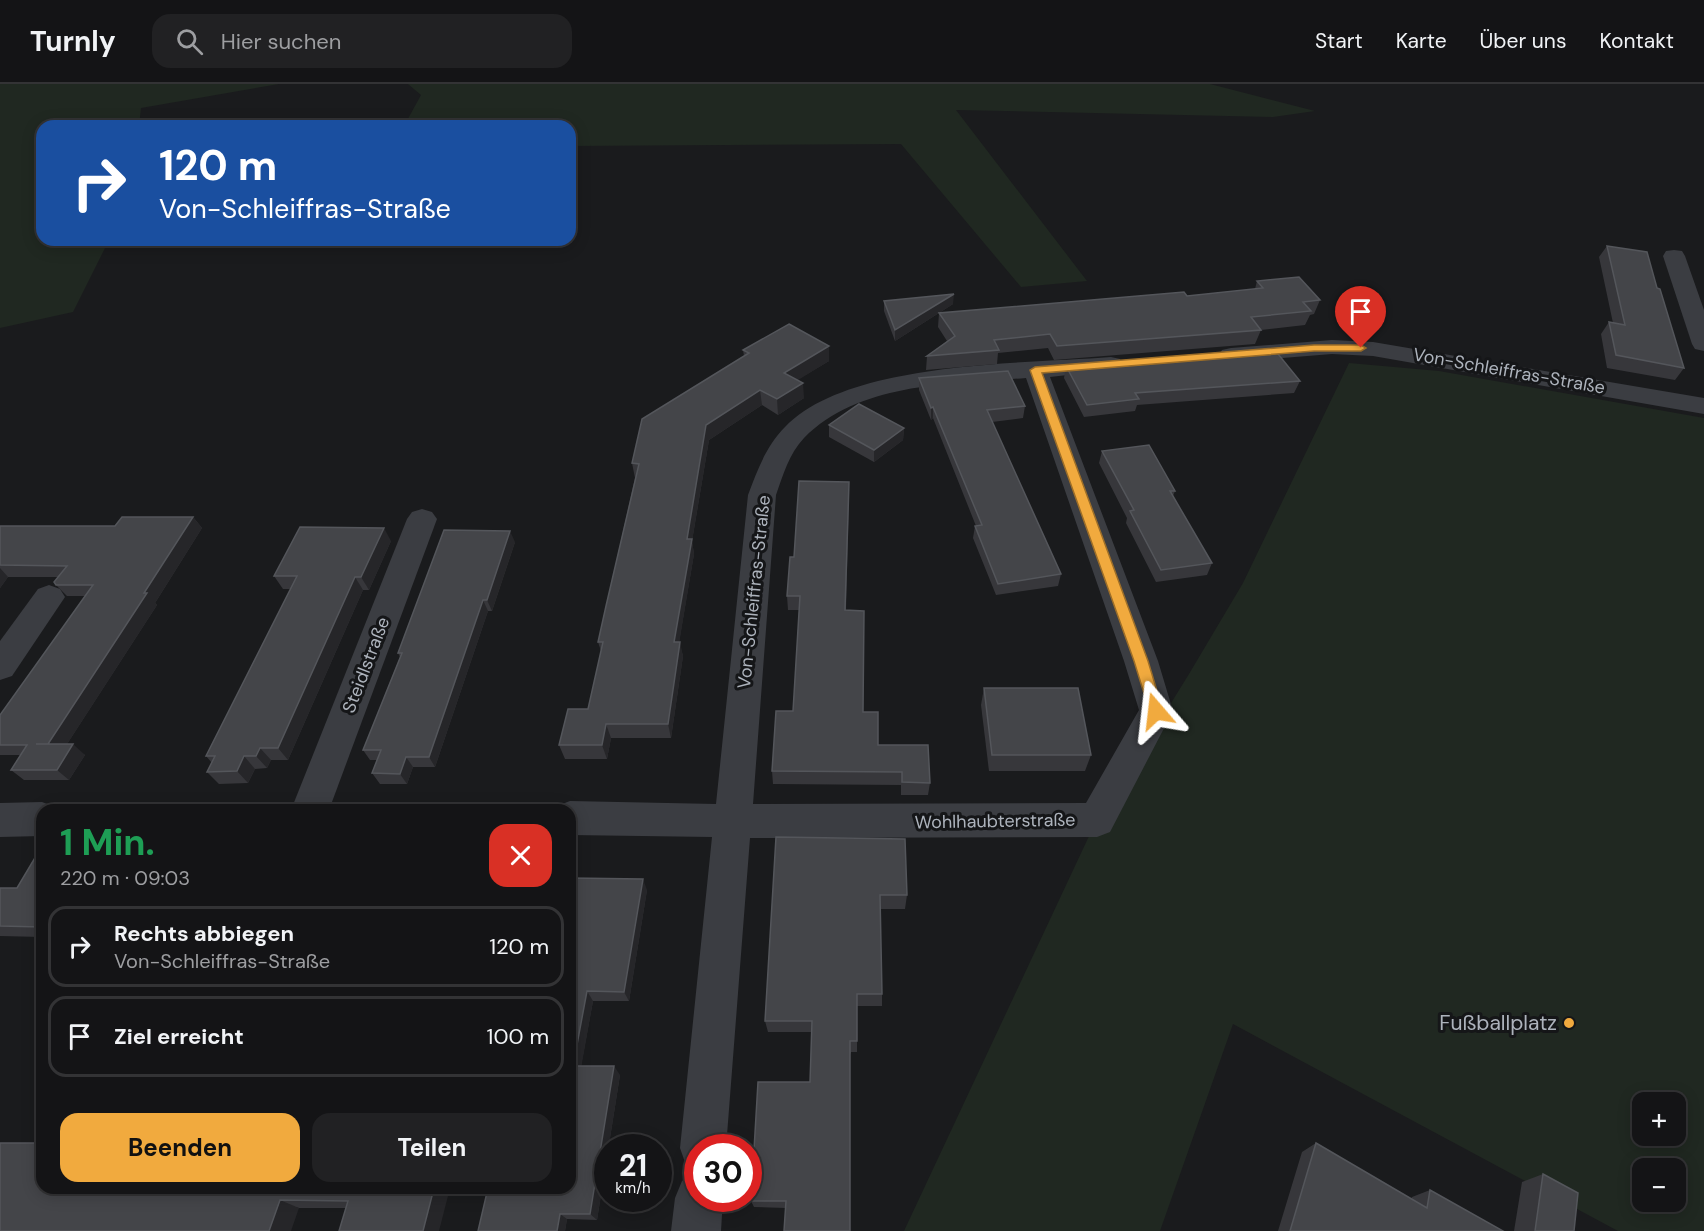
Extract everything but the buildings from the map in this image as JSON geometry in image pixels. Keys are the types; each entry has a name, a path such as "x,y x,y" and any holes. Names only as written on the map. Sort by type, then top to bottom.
{"street":[{"path":"1674,256 1704,344"},
{"name":"Von-Schleiffras-Straße","path":"1198,357 1332,347 1373,348 1704,406"},
{"name":"Von-Schleiffras-Straße","path":"704,1134 762,495 767,473 778,452 794,432 816,414 842,400 870,390 912,381 1140,362"},
{"name":"Wohlhaubterstraße","path":"732,821 1097,820 1156,711 1141,661 1035,370"},
{"name":"Steidlstraße","path":"312,804 422,519"},
{"path":"0,667 49,597"},
{"path":"576,818 732,821"},
{"path":"0,820 36,819"},
{"path":"696,1231 698,1212"}],"shaded area":[{"path":"0,84 279,84 141,108 140,120 36,120 36,246 106,246 73,312 0,328"},
{"path":"408,84 1210,84 1315,111 1273,117 956,110 1087,281 1021,287 901,144 576,146 576,120 407,120 421,95"},
{"path":"1349,363 1439,371 1704,418 1704,1231 1618,1231 1233,1024 1160,1231 904,1231 1090,834 1243,583"}],"place":[{"name":"Fußballplatz","path":"1569,1023"}],"route":[{"path":"1156,711 1141,661 1035,370 1314,348 1361,348"}]}
